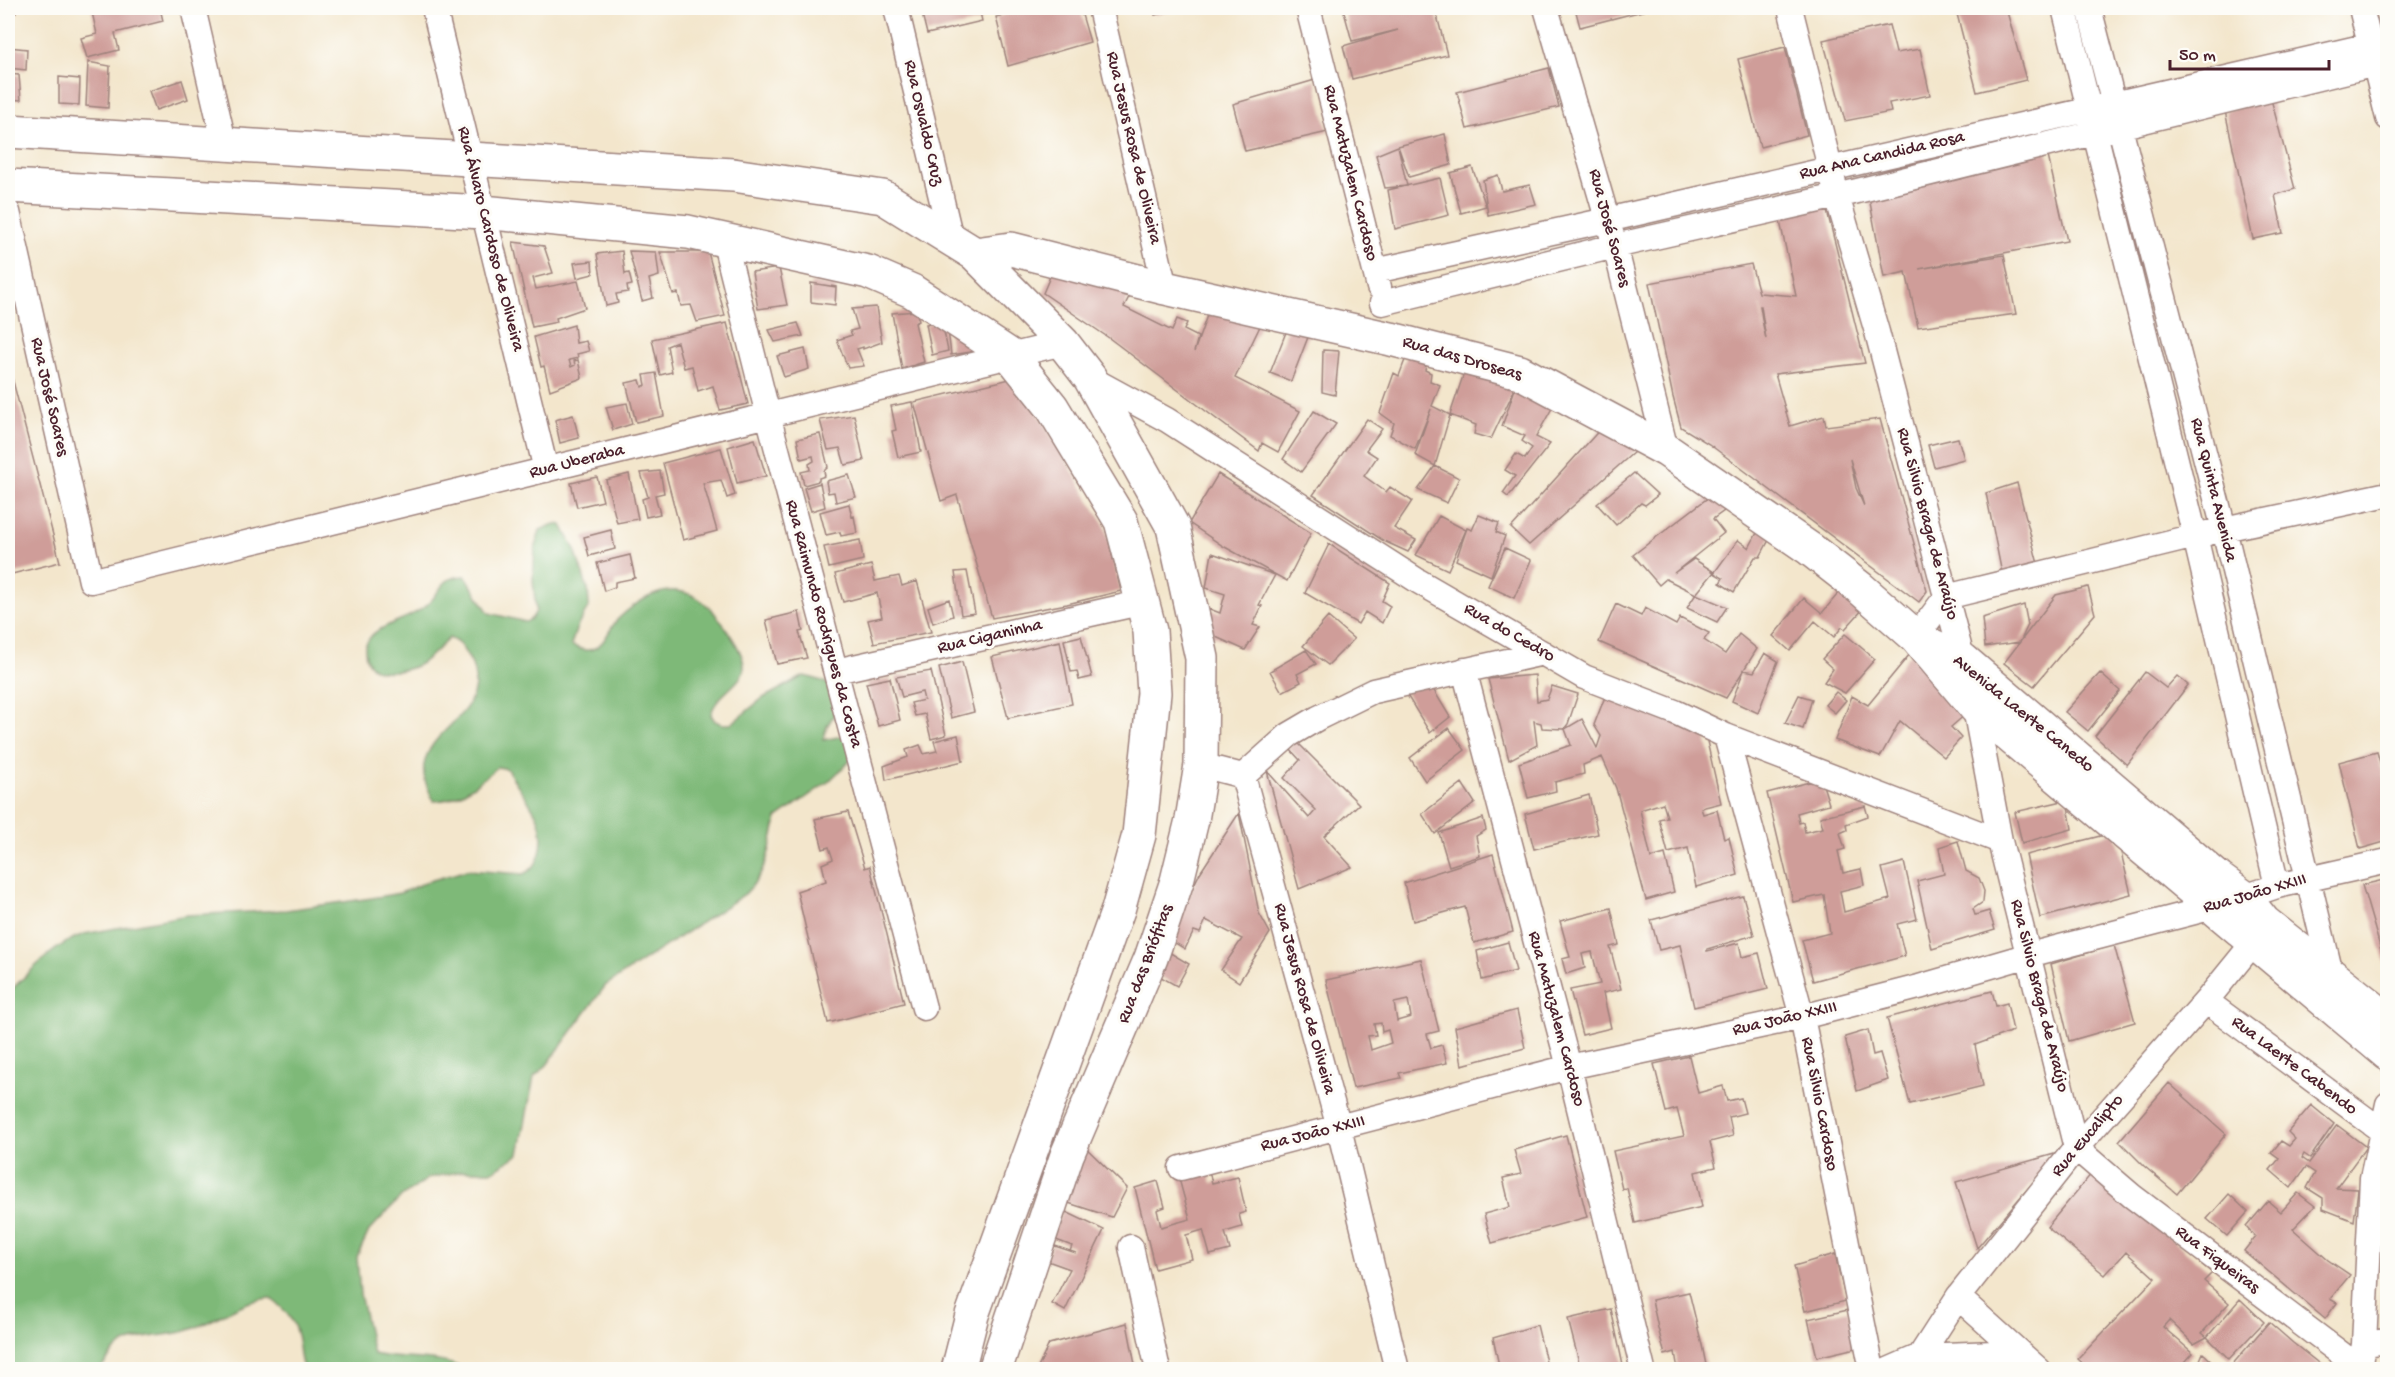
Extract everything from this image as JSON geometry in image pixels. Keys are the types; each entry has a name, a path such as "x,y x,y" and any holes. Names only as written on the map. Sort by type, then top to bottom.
{"street":[{"path":"193,8 224,142"},
{"name":"Rua Álvaro Cardoso de Oliveira","path":"434,8 546,470"},
{"name":"Rua Osvaldo Cruz","path":"896,8 963,246"},
{"name":"Rua Jesus Rosa de Oliveira","path":"1100,8 1166,288"},
{"name":"Rua Matuzalem Cardoso","path":"1308,8 1391,339"},
{"name":"Rua José Soares","path":"1545,8 1615,246 1665,450"},
{"name":"Rua Silvio Braga de Araújo","path":"1790,8 1837,195 1877,332 1976,708 2000,841 2076,1148"},
{"name":"Rua Quinta Avenida","path":"2064,8 2195,536 2277,886"},
{"name":"Rua Quinta Avenida","path":"2089,8 2224,529 2306,879 2331,974"},
{"path":"2361,8 2380,53 2388,118"},
{"name":"Rua Ana Candida Rosa","path":"1382,303 1837,195 2092,121 2380,53"},
{"name":"Rua Ana Candida Rosa","path":"1375,271 1830,168 2092,121"},
{"name":"Rua do Cedro","path":"8,131 224,142 733,175 883,197 963,246 1063,343 1090,378 1167,420 1418,581 1584,677 1675,712 1726,736 2000,841"},
{"path":"8,186 483,212 688,232 724,239 868,272 912,291 981,339 1011,356 1052,407 1121,521 1144,602 1150,631 1154,693 1148,761 1137,842 1118,910 972,1315 958,1370"},
{"name":"Rua José Soares","path":"8,212 91,581"},
{"name":"Rua Raimundo Rodrigues da Costa","path":"724,239 924,1008"},
{"name":"Rua das Droseas","path":"963,246 1011,249 1520,372 1665,450 1810,549 1860,588 1916,637"},
{"name":"Rua Uberaba","path":"91,581 1063,343"},
{"name":"Rua das Briófitas","path":"995,1370 1067,1155 1151,958 1184,854 1201,765 1202,658 1173,527 1090,378"},
{"path":"1916,637 1946,597 2224,529 2388,494"},
{"name":"Rua Ciganinha","path":"836,671 1144,602"},
{"name":"Avenida Laerte Canedo","path":"1916,637 1963,660 2219,879 2244,917 2388,1054"},
{"name":"Avenida Laerte Canedo","path":"1916,637 1976,708 2244,917 2331,974 2388,1020"},
{"path":"1201,765 1243,776 1289,735 1373,691 1543,653"},
{"name":"Rua Matuzalem Cardoso","path":"1464,670 1569,1067 1643,1370"},
{"name":"Rua Silvio Cardoso","path":"1726,736 1802,1017 1872,1370"},
{"name":"Rua Jesus Rosa de Oliveira","path":"1243,776 1339,1128 1397,1370"},
{"path":"1137,842 1184,854"},
{"name":"Rua João XXIII","path":"1181,1168 1569,1067 1802,1017 1919,987 2029,955 2244,917 2277,886 2388,861"},
{"name":"Rua Eucalipto","path":"1920,1356 1958,1297 2076,1148 2206,1001 2244,917"},
{"name":"Rua Laerte Cabendo","path":"2206,1001 2382,1131"},
{"path":"2360,1369 2376,1342 2372,1178 2388,1104"},
{"path":"2382,1131 2388,1157"},
{"name":"Rua Fiqueiras","path":"2076,1148 2132,1196 2360,1369"},
{"path":"1131,1247 1158,1370"},
{"path":"1958,1297 2039,1370"},
{"path":"1888,1370 1920,1356 2019,1352"}],"green space":[{"path":"554,524 562,525 575,550 588,590 589,606 577,627 571,645 588,650 598,646 619,618 649,597 663,592 677,591 690,594 703,602 715,614 735,643 744,662 739,679 714,708 711,715 715,721 731,724 763,698 804,676 817,679 832,687 843,701 827,726 823,740 853,734 851,760 828,782 777,818 763,868 759,877 745,894 606,985 547,1065 534,1077 519,1154 493,1171 463,1171 429,1178 400,1198 369,1231 357,1257 360,1294 373,1354 431,1360 464,1369 304,1369 294,1324 287,1313 270,1298 249,1303 189,1330 141,1338 126,1343 115,1351 100,1369 8,1370 8,993 52,952 84,934 187,915 286,910 372,898 400,893 429,881 468,870 523,874 529,870 538,859 540,852 541,828 533,809 507,769 498,767 468,790 443,800 434,801 426,783 424,765 428,753 469,704 474,692 474,670 462,648 456,641 449,638 420,664 399,671 383,671 371,666 366,658 365,646 373,634 424,607 443,584 457,577 465,576 489,613 526,622 536,611 533,580 535,548 540,530"}],"building":[{"path":"8,8 14,8 16,13 8,15"},
{"path":"91,8 160,8 163,21 115,33 119,50 87,58 81,38 97,34"},
{"path":"923,8 979,8 982,21 927,34 921,10"},
{"path":"1016,8 1080,8 1090,42 1008,66 996,17 1017,11"},
{"path":"1154,8 1181,8 1155,15"},
{"path":"1343,8 1435,8 1447,55 1352,79 1343,46 1398,30 1352,41"},
{"path":"1575,8 1654,8 1580,27"},
{"path":"2006,8 2026,80 1977,92 1956,10"},
{"path":"1889,25 1896,53 1920,49 1930,95 1889,103 1891,112 1845,121 1823,40"},
{"path":"8,47 27,49 26,70 8,68"},
{"path":"1785,47 1807,135 1760,147 1738,59"},
{"path":"88,62 110,66 108,108 86,106"},
{"path":"1549,68 1559,107 1467,129 1457,92"},
{"path":"8,74 19,75 21,100 8,99"},
{"path":"59,77 80,79 79,105 59,104"},
{"path":"182,80 188,99 156,110 149,91"},
{"path":"1315,80 1328,132 1245,151 1233,104"},
{"path":"2271,99 2295,189 2275,195 2283,233 2253,239 2225,111"},
{"path":"1445,134 1451,165 1409,177 1398,146"},
{"path":"1398,146 1407,186 1385,188 1376,155"},
{"path":"2046,147 2067,241 1919,269 2004,255 2016,314 1918,327 1906,272 1884,277 1868,192"},
{"path":"1472,167 1486,206 1461,213 1450,173"},
{"path":"1498,175 1502,191 1530,185 1536,204 1488,215 1483,180"},
{"path":"1440,178 1449,215 1395,229 1388,190"},
{"path":"1825,203 1865,363 1775,374 1790,426 1824,416 1826,426 1880,419 1927,591 1919,602 1709,444 1681,427 1649,283 1751,264 1759,293 1796,296 1778,212","holes":["1761,306 1766,339 1763,325","1850,459 1864,506 1856,488"]},
{"path":"513,242 544,246 553,273 533,278 536,289 578,281 585,308 556,318 557,322 532,327"},
{"path":"622,251 625,274 629,273 632,285 627,286 628,292 616,294 618,303 606,306 597,254"},
{"path":"629,251 656,252 659,276 649,279 653,298 642,301"},
{"path":"660,252 708,252 725,316 697,322 691,305 681,306 678,293 673,294"},
{"path":"592,261 593,274 577,278 574,263"},
{"path":"1055,265 1134,287 1124,307 1172,331 1177,319 1187,323 1184,330 1198,337 1194,352 1210,307 1263,320 1235,378 1300,411 1278,452 1262,443 1259,451 1109,338 1043,293"},
{"path":"779,268 787,305 758,309 752,272"},
{"path":"811,283 836,287 835,305 811,302"},
{"path":"876,307 882,342 857,349 864,366 848,368 837,340 852,335 850,331 858,329 852,309"},
{"path":"916,311 919,321 915,323 924,362 902,369 892,313"},
{"path":"942,322 948,351 932,355 926,324"},
{"path":"947,322 969,337 971,352 951,355"},
{"path":"727,323 748,404 720,410 713,386 698,391 692,366 684,368 677,342 667,346 672,372 660,375 652,339"},
{"path":"798,323 803,336 775,342 769,330"},
{"path":"574,325 576,343 586,341 589,351 577,354 578,358 569,360 571,367 575,365 574,361 578,360 582,378 550,390 544,366 541,367 534,337"},
{"path":"1288,327 1310,332 1291,381 1270,373"},
{"path":"805,349 809,369 784,377 777,356"},
{"path":"1323,350 1339,351 1335,395 1322,392"},
{"path":"1408,352 1428,357 1425,370 1431,373 1430,381 1440,385 1432,406 1450,415 1435,466 1415,455 1431,409 1415,449 1390,435 1394,423 1380,413 1394,373 1399,376"},
{"path":"8,362 60,562 8,575"},
{"path":"1466,367 1556,401 1536,437 1550,444 1508,497 1503,493 1515,476 1505,470 1516,454 1525,459 1532,448 1522,441 1525,436 1502,426 1516,386 1491,439 1474,434 1476,425 1450,415"},
{"path":"656,373 664,416 636,422 626,383 640,380 642,387 646,385 644,375"},
{"path":"1010,379 1020,383 1105,526 1121,591 992,618 957,495 941,501 914,402"},
{"path":"912,402 921,452 898,457 892,431 896,430 891,406"},
{"path":"627,403 632,424 613,430 606,407"},
{"path":"1314,411 1336,424 1301,472 1283,459"},
{"path":"573,415 579,438 560,443 555,420"},
{"path":"854,415 864,461 845,465 840,448 828,450 820,420"},
{"path":"1367,419 1382,429 1366,450 1377,457 1364,476 1386,492 1390,487 1412,501 1394,528 1416,540 1408,552 1384,541 1313,495"},
{"path":"1604,425 1642,445 1529,545 1511,528"},
{"path":"820,434 828,467 824,471 825,476 819,478 819,481 804,485 801,472 810,470 809,464 814,461 813,456 801,459 797,439"},
{"path":"1958,438 1964,459 1934,467 1928,445"},
{"path":"755,439 766,476 737,483 728,447"},
{"path":"721,448 735,495 727,498 721,480 703,483 717,531 683,540 663,463"},
{"path":"1435,466 1459,478 1447,503 1418,490"},
{"path":"660,471 664,493 655,495 660,514 646,517 642,499 648,497 641,473"},
{"path":"1634,473 1658,495 1645,505 1641,503 1616,525 1597,504"},
{"path":"629,474 638,519 617,523 606,480"},
{"path":"1218,474 1311,533 1287,581 1223,546 1189,523"},
{"path":"849,475 856,497 836,502 834,492 828,493 826,481"},
{"path":"597,477 603,501 577,507 571,483"},
{"path":"820,483 825,507 811,511 804,488"},
{"path":"2017,483 2038,564 2002,574 1986,493"},
{"path":"1713,494 1731,506 1713,519 1724,533 1674,573 1694,559 1714,572 1696,594 1666,579 1659,585 1633,555"},
{"path":"849,504 857,533 841,536 840,532 826,535 820,512"},
{"path":"1479,515 1499,523 1496,532 1505,536 1491,576 1456,560 1467,528 1472,530"},
{"path":"1439,516 1466,530 1448,570 1416,555"},
{"path":"1759,529 1771,536 1760,557 1755,557 1734,592 1720,583 1723,578 1714,573 1738,540 1749,548"},
{"path":"611,530 615,549 589,556 584,537"},
{"path":"860,540 863,560 829,568 824,547"},
{"path":"1329,544 1390,583 1382,601 1390,606 1382,623 1365,612 1358,624 1305,593"},
{"path":"1505,548 1531,560 1514,598 1488,586"},
{"path":"1212,553 1275,575 1259,605 1262,606 1253,625 1260,627 1245,650 1209,634 1207,608 1220,613 1225,594 1206,588"},
{"path":"630,555 635,578 615,582 615,587 604,591 597,563"},
{"path":"871,565 875,581 899,576 902,586 917,581 931,632 874,643 868,620 882,617 877,593 843,602 835,574"},
{"path":"967,571 975,613 961,615 955,572"},
{"path":"2088,587 2095,614 2034,686 2004,663 2056,595"},
{"path":"1842,589 1864,608 1845,629 1842,627 1834,637 1815,621 1790,651 1773,636 1804,598 1822,613"},
{"path":"1696,594 1727,607 1717,622 1687,608"},
{"path":"949,599 953,616 933,623 928,607"},
{"path":"1616,604 1641,616 1645,608 1676,625 1680,618 1709,633 1704,640 1725,654 1739,634 1757,649 1726,698 1599,642"},
{"path":"2024,605 2028,625 2020,642 1985,647 1982,618"},
{"path":"799,612 803,631 799,632 807,658 777,664 766,620"},
{"path":"1328,617 1354,639 1328,665 1303,646"},
{"path":"1845,634 1875,659 1845,693 1824,682 1833,669 1822,659"},
{"path":"1081,636 1092,677 1079,680 1077,671 1071,672 1064,640"},
{"path":"1060,641 1072,704 1008,718 992,657"},
{"path":"1306,650 1316,664 1297,674 1301,682 1282,692 1270,671"},
{"path":"1765,653 1778,661 1758,713 1732,701 1744,670 1754,672"},
{"path":"1910,654 1966,714 1951,727 1961,738 1944,757 1900,721 1880,757 1835,740 1852,696 1868,705"},
{"path":"962,662 974,712 951,718 939,668"},
{"path":"931,671 946,735 931,739 925,714 915,716 911,703 924,700 922,692 902,697 896,677"},
{"path":"2145,672 2166,688 2177,676 2188,685 2127,765 2095,736"},
{"path":"2100,673 2120,691 2088,731 2065,712"},
{"path":"1535,675 1537,701 1547,699 1552,686 1578,694 1568,724 1564,729 1542,728 1541,723 1534,721 1537,745 1509,760 1488,679"},
{"path":"890,678 900,720 878,726 866,683"},
{"path":"1430,684 1450,717 1430,733 1405,692"},
{"path":"1608,689 1704,728 1721,803 1701,808 1703,814 1717,810 1724,839 1729,837 1738,875 1696,887 1688,848 1668,853 1659,819 1667,817 1663,803 1640,810 1651,858 1665,854 1674,892 1646,900 1616,788 1602,757 1583,765 1584,774 1555,782 1556,791 1528,798 1519,763 1571,745 1565,729 1582,719 1597,748 1601,736 1594,725"},
{"path":"1836,692 1846,700 1835,713 1825,705"},
{"path":"1799,695 1812,699 1803,729 1785,723"},
{"path":"1449,728 1465,750 1425,781 1410,758"},
{"path":"958,735 963,761 886,780 884,766 908,757 906,750 920,745 924,754 937,751 934,741"},
{"path":"1296,741 1359,804 1324,836 1352,867 1299,889 1267,771 1309,818 1316,810 1284,778 1300,760 1289,748"},
{"path":"2377,752 2388,790 2388,841 2360,849 2339,762"},
{"path":"1821,779 1829,804 1797,813 1799,823 1803,822 1805,832 1823,828 1820,817 1865,806 1868,816 1846,824 1847,830 1840,833 1845,849 1838,851 1843,873 1861,869 1864,885 1840,891 1844,912 1890,899 1882,868 1904,862 1917,919 1897,924 1905,956 1813,981 1802,940 1830,933 1824,895 1793,902 1767,793"},
{"path":"1462,783 1475,803 1435,834 1422,814"},
{"path":"1589,795 1598,834 1534,849 1525,814"},
{"path":"2067,800 2072,829 2022,843 2015,812"},
{"path":"848,812 865,868 870,866 904,1003 828,1023 797,891 826,881 822,864 833,859 829,847 823,849 815,819"},
{"path":"1239,813 1259,913 1270,933 1239,982 1221,970 1242,939 1206,920 1200,933 1194,931 1185,949 1167,938 1200,873"},
{"path":"1483,818 1486,830 1476,836 1480,856 1449,866 1439,833"},
{"path":"2116,832 2131,894 2040,918 2026,855"},
{"path":"1958,841 1966,871 1979,878 1984,891 1983,902 1973,909 1975,915 1989,911 1995,930 1932,949 1917,881 1944,874 1939,847"},
{"path":"1493,854 1513,932 1474,943 1465,907 1413,921 1404,883"},
{"path":"2388,879 2388,963 2385,964 2362,885"},
{"path":"1743,896 1754,935 1707,949 1707,951 1739,943 1742,957 1759,953 1768,989 1694,1007 1680,945 1659,950 1651,920"},
{"path":"1611,908 1619,945 1610,947 1621,989 1603,993 1611,1028 1582,1035 1570,990 1600,984 1592,952 1582,954 1585,968 1566,974 1562,959 1570,957 1560,921"},
{"path":"1508,942 1516,971 1482,980 1477,951"},
{"path":"2114,945 2135,1022 2069,1041 2051,964"},
{"path":"1162,948 1189,964 1177,986 1152,972"},
{"path":"1421,959 1439,1031 1427,1034 1431,1048 1442,1045 1447,1063 1399,1073 1401,1078 1353,1088 1326,980","holes":["1408,1000 1411,1017 1397,1021 1394,1003","1381,1023 1382,1032 1388,1030 1391,1043 1371,1050 1368,1036 1376,1035 1374,1024"]},
{"path":"1992,991 1996,1006 2007,1003 2013,1031 1975,1045 1983,1086 1910,1104 1887,1018"},
{"path":"1517,1010 1525,1048 1462,1065 1455,1027"},
{"path":"1868,1030 1873,1055 1880,1053 1888,1080 1857,1091 1845,1037"},
{"path":"1689,1056 1698,1093 1723,1086 1727,1101 1741,1098 1745,1113 1729,1117 1733,1136 1710,1142 1716,1167 1695,1172 1702,1207 1635,1223 1627,1188 1622,1189 1613,1151 1684,1136 1677,1109 1666,1112 1654,1064"},
{"path":"2169,1083 2226,1134 2177,1194 2119,1141"},
{"path":"2311,1105 2334,1124 2310,1158 2304,1154 2302,1158 2309,1163 2337,1125 2366,1147 2336,1188 2358,1189 2354,1221 2323,1209 2323,1198 2307,1188 2315,1173 2306,1167 2291,1188 2270,1170 2279,1159 2271,1153 2281,1141 2289,1146 2295,1139 2288,1132"},
{"path":"1566,1135 1587,1217 1492,1243 1484,1214 1510,1207 1503,1178 1521,1174 1514,1150"},
{"path":"1077,1139 1127,1188 1112,1217 1059,1200"},
{"path":"2058,1153 1977,1248 1956,1182"},
{"path":"1208,1167 1212,1183 1238,1177 1246,1212 1239,1214 1242,1227 1225,1232 1230,1250 1210,1255 1203,1230 1186,1235 1192,1259 1155,1269 1135,1188 1158,1181 1165,1207 1157,1210 1161,1227 1190,1219 1178,1175"},
{"path":"2092,1173 2212,1273 2204,1281 2229,1303 2202,1333 2207,1337 2194,1344 2169,1320 2163,1327 2193,1353 2178,1370 2090,1370 2078,1359 2155,1278 2126,1252 2105,1275 2047,1227"},
{"path":"2298,1193 2315,1206 2293,1229 2328,1260 2350,1275 2330,1299 2337,1303 2325,1319 2244,1251 2255,1237 2246,1227 2268,1201 2281,1212"},
{"path":"2229,1194 2248,1212 2227,1236 2207,1219"},
{"path":"1062,1210 1104,1230 1065,1311 1052,1304 1070,1269 1045,1260 1052,1245 1070,1251 1072,1246 1051,1238"},
{"path":"1835,1254 1846,1301 1805,1311 1794,1266"},
{"path":"1689,1292 1707,1370 1678,1370 1675,1352 1665,1355 1658,1328 1652,1300"},
{"path":"2240,1299 2264,1322 2229,1359 2207,1337"},
{"path":"1611,1309 1624,1370 1581,1370 1568,1319"},
{"path":"1848,1310 1856,1348 1817,1357 1808,1319"},
{"path":"2269,1322 2327,1370 2235,1370 2231,1366"},
{"path":"1127,1323 1136,1370 1037,1370 1049,1344"},
{"path":"1537,1325 1548,1370 1500,1370 1493,1338"},
{"path":"2203,1353 2221,1370 2211,1370 2200,1360"}]}
